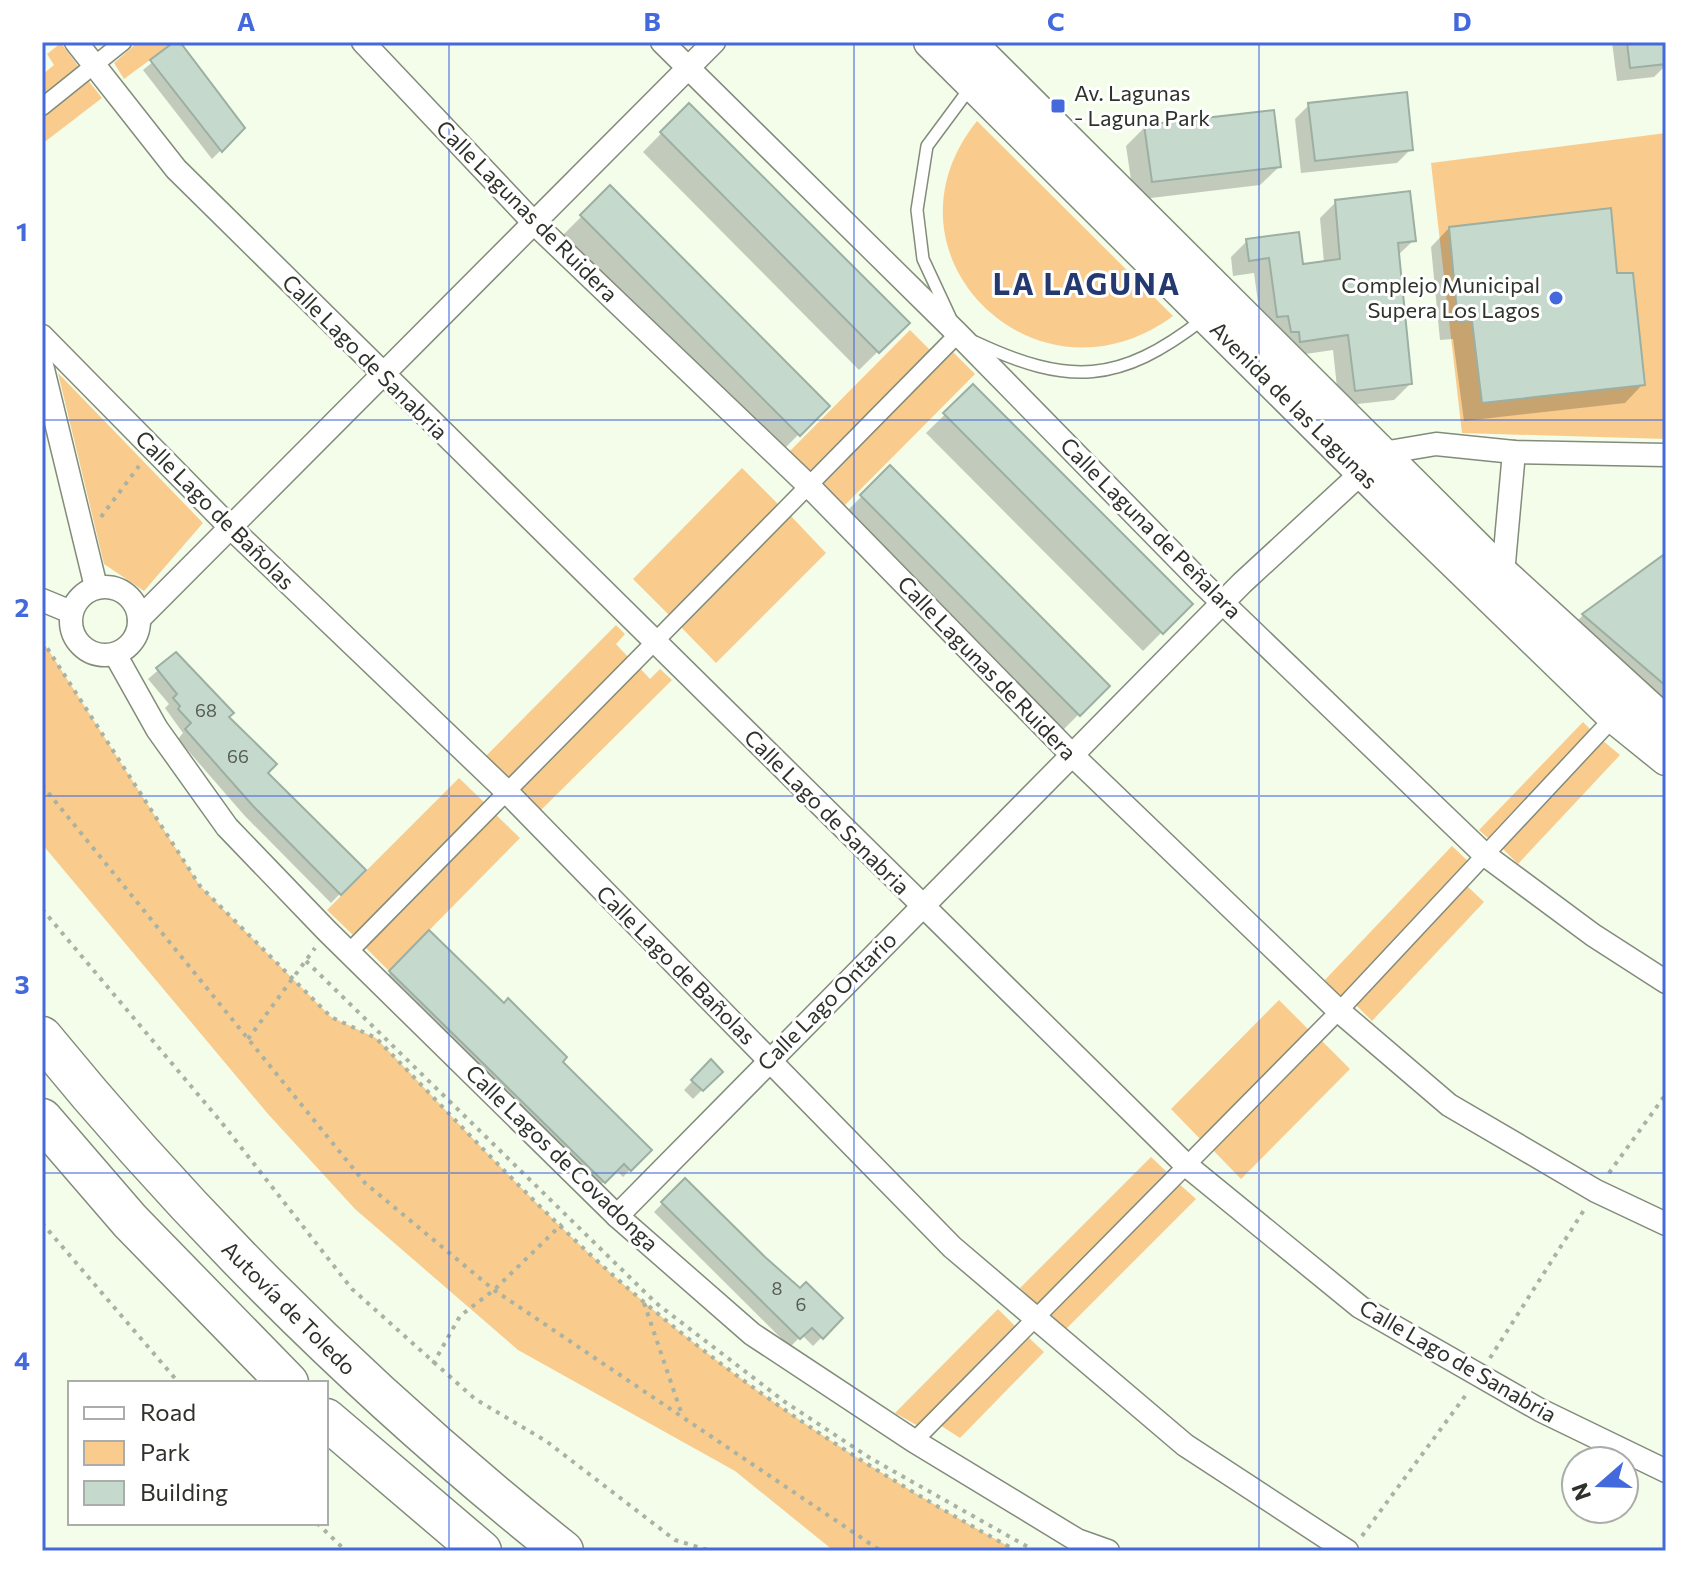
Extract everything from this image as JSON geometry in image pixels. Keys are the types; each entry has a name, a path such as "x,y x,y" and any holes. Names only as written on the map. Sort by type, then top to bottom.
{"highway":[{"name":"Autovía de Toledo","path":"42,1037 110,1120 242,1264 466,1474 563,1551"},
{"path":"42,1119 130,1221 286,1381"},
{"path":"328,1421 481,1551"}],"main road":[{"name":"Avenida de las Lagunas","path":"930,42 978,64 1372,462 1614,717 1666,759"},
{"name":"Avenida de las Lagunas","path":"978,64 1205,318 1503,574 1666,723"}],"street":[{"name":"Calle Lago de Sanabria","path":"76,42 176,169 1186,1165 1360,1307 1540,1410 1666,1471"},
{"path":"42,107 123,42"},
{"name":"Calle Lagunas de Ruidera","path":"363,42 535,224 808,485 1071,754 1339,1011 1449,1105 1596,1191 1666,1224"},
{"name":"Calle Laguna de Peñalara","path":"662,42 1224,601 1485,855 1593,935 1666,982"},
{"path":"139,619 130,597 120,590 96,587 76,601 70,624 77,642 97,655 115,654 134,640 139,619 714,42"},
{"path":"349,952 505,790 958,334"},
{"name":"Calle Lago de Bañolas","path":"42,336 232,529 505,790 952,1247 1033,1319 1185,1445 1353,1545"},
{"path":"42,365 96,587"},
{"path":"1372,462 1436,444 1514,452 1666,455"},
{"path":"1503,574 1514,452"},
{"name":"Calle Lago Ontario","path":"617,1216 1224,601 1372,462"},
{"path":"42,600 71,612"},
{"name":"Calle Lagos de Covadonga","path":"115,654 157,729 211,807 327,931 617,1216 752,1334 914,1441 1077,1540 1108,1551"},
{"path":"914,1441 1339,1011 1614,717"}],"lane":[{"path":"978,64 927,146 917,210 923,259 958,334 1034,367 1075,374 1138,361 1173,342 1205,318"}],"path":[{"path":"85,538 152,449"},
{"path":"42,640 200,886 331,1017 376,1038 643,1302 778,1407 905,1490 1017,1551"},
{"path":"42,785 365,1183 494,1290 881,1551"},
{"path":"42,909 222,1123 352,1289 475,1399 546,1441 675,1540 711,1551"},
{"path":"248,1039 327,931"},
{"path":"1353,1545 1479,1375 1596,1191 1666,1094"},
{"path":"42,1223 177,1381"},
{"path":"433,1364 460,1316 494,1290 562,1224"},
{"path":"643,1302 682,1414"},
{"path":"319,1525 346,1551"}],"green space":[{"path":"138,42 174,42 124,79 114,63"},
{"path":"61,43 81,70 42,101 42,75 54,65 47,54"},
{"path":"87,79 102,98 42,144 42,115"},
{"path":"977,121 1173,316 1121,342 1070,347 1023,334 984,306 956,268 943,222 949,172"},
{"name":"Complejo Municipal Supera Los Lagos","path":"1666,133 1666,439 1462,433 1431,163"},
{"path":"910,330 932,352 813,474 790,451"},
{"path":"950,349 975,374 844,506 820,482"},
{"path":"58,373 203,523 144,591 104,564"},
{"path":"742,468 778,504 670,616 633,579"},
{"path":"789,514 826,553 716,663 678,624"},
{"path":"616,625 625,634 616,644 629,658 508,780 485,757"},
{"path":"42,640 200,886 331,1017 376,1038 575,1240 688,1338 824,1436 919,1496 1017,1551 834,1551 735,1471 518,1350 355,1209 268,1114 42,844"},
{"path":"637,665 650,679 660,669 672,680 540,811 516,787"},
{"path":"1583,722 1594,733 1490,840 1479,830"},
{"path":"1602,740 1620,755 1518,864 1501,847"},
{"path":"459,778 486,804 354,936 327,910"},
{"path":"493,812 520,838 389,971 362,944"},
{"path":"1452,846 1470,863 1341,999 1323,982"},
{"path":"1467,886 1484,902 1372,1021 1356,1005"},
{"path":"1279,1000 1310,1031 1202,1141 1171,1109"},
{"path":"1318,1037 1350,1069 1241,1179 1210,1147"},
{"path":"1151,1157 1169,1174 1038,1306 1020,1288"},
{"path":"1177,1182 1196,1199 1066,1329 1049,1314"},
{"path":"998,1309 1017,1328 920,1427 895,1413"},
{"path":"1026,1335 1044,1352 960,1438 940,1425"}],"building":[{"path":"174,42 180,42 245,128 222,152 150,60"},
{"path":"1627,42 1666,42 1666,64 1630,68"},
{"path":"1407,92 1413,150 1315,161 1308,103"},
{"path":"689,103 910,323 879,353 660,132"},
{"path":"1274,110 1281,167 1152,182 1144,125"},
{"path":"610,185 830,406 800,436 580,215"},
{"path":"1410,191 1416,241 1398,243 1412,384 1355,391 1348,335 1300,342 1299,332 1291,332 1288,316 1277,317 1269,258 1249,261 1246,239 1299,232 1303,264 1340,259 1335,200"},
{"path":"1611,208 1617,273 1633,273 1645,385 1482,403 1472,321 1458,322 1449,227"},
{"path":"973,384 1193,604 1163,634 943,413"},
{"path":"890,465 1110,686 1080,716 860,495"},
{"path":"1666,553 1666,686 1582,614"},
{"path":"176,652 234,713 229,717 277,764 268,773 366,870 341,895 253,806 185,729 191,723 178,709 180,706 173,698 177,694 156,668"},
{"path":"429,930 504,1003 508,998 567,1057 563,1062 652,1150 631,1171 624,1164 605,1183 389,971"},
{"path":"711,1059 723,1072 703,1091 691,1080"},
{"path":"685,1178 765,1257 800,1288 806,1282 843,1318 823,1339 812,1328 800,1339 661,1202"}],"place":[{"name":"Av. Lagunas - Laguna Park","path":"1058,106"},
{"name":"Complejo Municipal Supera Los Lagos","path":"1556,298"}],"district":[{"name":"LA LAGUNA","path":"1087,285"}]}
